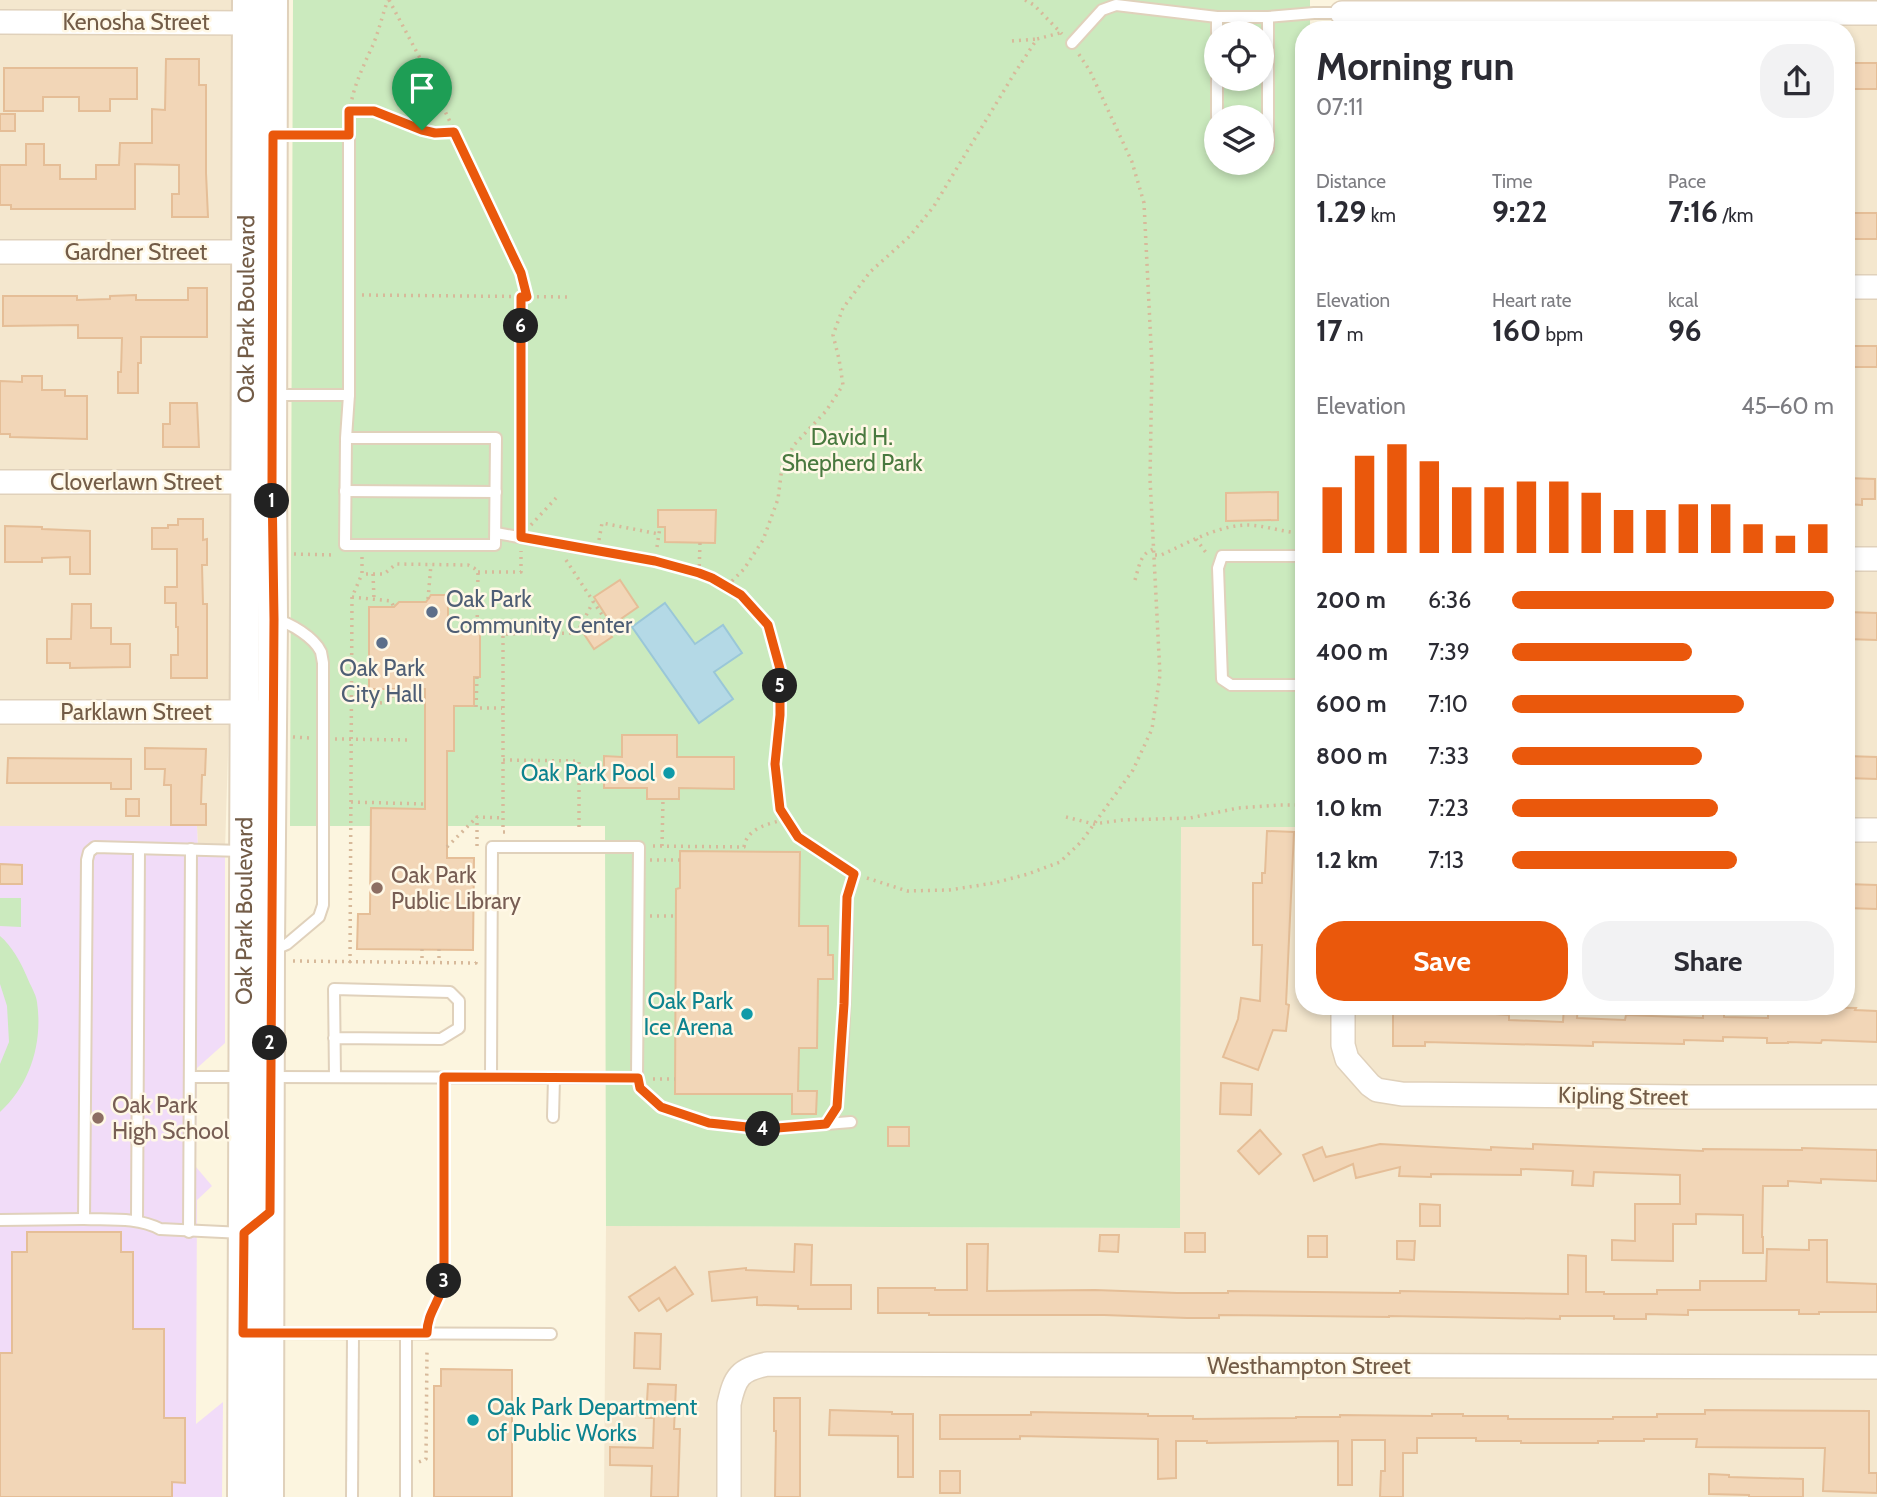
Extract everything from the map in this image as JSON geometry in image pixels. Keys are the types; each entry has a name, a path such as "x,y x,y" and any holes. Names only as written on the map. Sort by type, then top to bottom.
{"street":[{"name":"Kenosha Street","path":"0,22 260,11"},
{"name":"Oak Park Boulevard","path":"242,1497 256,1333 257,1077 267,950 259,712 245,619 259,482 260,11"},
{"path":"1342,14 1877,13"},
{"name":"Gardner Street","path":"0,252 259,252"},
{"path":"1855,287 1877,288"},
{"name":"Cloverlawn Street","path":"0,482 259,482"},
{"name":"Oak Park Boulevard","path":"259,482 274,619 259,712 244,851 267,950"},
{"path":"1855,559 1877,559"},
{"path":"245,619 274,619"},
{"name":"Parklawn Street","path":"0,712 259,712"},
{"path":"1855,830 1877,830"},
{"name":"Kipling Street","path":"1343,1015 1343,1045 1347,1059 1377,1090 1402,1094 1877,1097"},
{"name":"Oak Park Boulevard","path":"256,1333 269,1497"},
{"name":"Westhampton Street","path":"729,1497 729,1404 732,1389 742,1372 767,1364 1877,1367"}],"lane":[{"path":"1072,43 1102,10 1116,5 1217,17 1342,14"},
{"path":"1268,17 1268,105"},
{"path":"260,135 349,135 350,295 346,438 345,545 495,545 496,439 346,438"},
{"path":"259,395 349,395"},
{"path":"345,491 496,492"},
{"path":"496,533 655,561"},
{"path":"1295,556 1222,556 1218,568 1222,679 1231,685 1295,685"},
{"path":"267,950 287,944 319,917 323,905 323,663 321,652 315,644 289,623 274,619"},
{"path":"491,1077 492,847 639,848 640,1088 661,1107 709,1123 765,1129 851,1122"},
{"path":"84,1219 89,852 95,848 244,851"},
{"path":"137,1220 139,849"},
{"path":"189,1232 191,849"},
{"path":"826,1124 837,1107 843,1031 847,897 854,874"},
{"path":"334,1038 440,1039 459,1028 459,1001 450,992 334,989 334,1038 335,1077"},
{"path":"191,1077 638,1078"},
{"path":"553,1117 554,1078"},
{"path":"0,1220 137,1220 160,1230 189,1232 257,1222"},
{"path":"256,1333 551,1334"},
{"path":"352,1497 353,1333"},
{"path":"406,1333 406,1497"}],"path":[{"path":"349,135 349,111 354,91 388,0"},
{"path":"388,0 421,60 521,273 527,297"},
{"path":"660,527 655,561 699,573 727,586 741,595 768,625 780,669 780,715 775,764 780,809 798,837 854,874 907,891 949,890 1028,874 1060,862 1081,842 1133,770 1152,729 1160,675 1150,479 1152,366 1144,203 1132,162 1090,71 1072,43 1034,5 1025,0"},
{"path":"1012,41 1037,40 1061,33 1066,26"},
{"path":"727,586 744,569 763,540 778,499 782,467 794,445 826,411 843,385 833,335 843,308 870,272 910,236 934,206 1037,40"},
{"path":"349,111 374,111 422,130 435,133 454,132"},
{"path":"350,295 570,297"},
{"path":"521,297 521,524 531,525 555,498"},
{"path":"599,540 602,523 659,534"},
{"path":"1154,556 1228,526 1268,527 1295,533"},
{"path":"362,574 384,574 396,564 468,565 478,572 521,572 521,537"},
{"path":"699,543 699,573"},
{"path":"562,545 562,554 610,627"},
{"path":"1135,580 1141,559 1149,550 1154,549"},
{"path":"288,554 338,555"},
{"path":"350,963 352,597 362,574 362,556"},
{"path":"428,598 431,564"},
{"path":"477,632 478,572"},
{"path":"373,574 374,599"},
{"path":"352,597 391,601 394,607"},
{"path":"503,636 577,633 593,602"},
{"path":"477,623 503,636"},
{"path":"503,636 503,832 515,832"},
{"path":"477,677 477,708 503,708"},
{"path":"351,702 385,703 392,698 393,689"},
{"path":"288,737 410,740"},
{"path":"503,760 579,761 579,832"},
{"path":"662,846 663,799"},
{"path":"351,802 425,804"},
{"path":"1066,817 1094,824 1122,820 1189,818 1238,808 1295,805"},
{"path":"447,847 478,817 503,818"},
{"path":"477,857 478,817"},
{"path":"649,871 649,846 744,846 750,832 786,819"},
{"path":"649,860 680,860"},
{"path":"649,905 649,916 676,916"},
{"path":"439,949 439,963"},
{"path":"267,950 350,963 476,963 476,950"},
{"path":"422,950 422,963"},
{"path":"417,1463 426,1459 427,1323 439,1299 444,1280 444,1077"},
{"path":"649,1095 649,1079 675,1079"}],"shaded area":[{"path":"0,0 239,0 238,430 225,850 198,850 197,826 0,826"},
{"path":"1355,0 1877,0 1877,1497 604,1497 606,1226 1180,1228 1181,827 1295,827 1295,1015 1855,1015 1855,21 1355,21"},
{"name":"Oak Park High School","path":"0,826 197,826 198,850 225,850 225,1043 197,1068 196,1167 212,1186 197,1200 196,1424 223,1402 222,1497 0,1497"}],"green space":[{"name":"David H. Shepherd Park","path":"293,0 1310,0 1310,21 1295,21 1295,827 1181,827 1180,1228 606,1226 605,826 290,826"},
{"path":"0,898 21,898 21,927 0,926"},
{"path":"0,936 19,961 36,999 38,1033 36,1048 26,1076 0,1112 0,1064 9,1042 7,1006 0,984"}],"water":[{"path":"665,603 695,644 723,625 742,653 714,672 733,699 699,723 632,627"}],"building":[{"path":"166,59 199,59 199,85 206,85 208,217 172,217 172,194 179,194 179,165 135,164 135,209 11,209 11,205 0,205 0,165 26,165 26,144 44,144 44,165 60,165 60,179 96,179 96,165 119,165 120,143 152,143 152,109 165,110"},
{"path":"1855,63 1877,63 1877,89 1855,89"},
{"path":"4,68 137,68 137,99 110,99 110,111 79,111 79,97 43,97 43,111 4,111"},
{"path":"0,114 15,114 15,131 0,131"},
{"path":"1855,213 1877,213 1877,239 1855,239"},
{"path":"188,288 207,288 207,337 141,337 138,393 118,393 122,338 78,338 78,325 3,326 3,296 77,296 77,300 136,295 136,300 188,300"},
{"path":"1855,346 1877,346 1877,367 1855,367"},
{"path":"22,376 42,376 42,390 65,390 65,396 87,396 87,439 10,437 10,434 0,434 0,381 22,382"},
{"path":"170,403 197,403 199,447 163,447 163,424 170,424"},
{"path":"1855,478 1875,479 1875,499 1862,499 1862,505 1855,505"},
{"path":"1278,492 1278,520 1226,521 1226,493"},
{"path":"658,510 716,510 715,543 665,542 665,527 658,527"},
{"path":"178,519 203,519 203,540 207,539 207,565 202,565 203,604 207,604 207,678 171,678 171,655 178,655 178,627 176,603 165,603 165,587 177,587 177,549 152,549 152,528 178,525"},
{"path":"5,526 90,531 90,574 70,574 70,557 42,558 42,562 5,562"},
{"path":"620,580 638,607 612,625 594,597"},
{"path":"431,595 448,595 448,632 480,632 480,677 474,677 474,706 454,706 454,751 447,751 447,858 474,858 473,950 357,949 358,914 370,914 371,808 425,809 425,689 369,689 369,607 394,607 399,602 426,602"},
{"path":"72,604 91,604 91,628 111,628 111,644 130,644 130,667 70,668 70,663 47,663 47,639 71,639"},
{"path":"1855,612 1877,613 1877,640 1855,639"},
{"path":"600,619 612,637 594,649 582,631"},
{"name":"Oak Park Pool","path":"622,735 677,735 677,757 734,757 734,789 679,788 679,799 647,799 647,788 604,788 604,756 622,757"},
{"path":"145,748 206,749 201,804 206,804 206,825 171,825 171,785 164,785 165,769 145,769"},
{"path":"1855,756 1877,757 1877,779 1855,778"},
{"path":"8,758 131,759 131,789 111,789 111,783 7,783"},
{"path":"126,799 139,799 139,816 126,816"},
{"path":"1267,831 1294,832 1286,1004 1289,1005 1286,1031 1273,1030 1258,1070 1223,1057 1238,1019 1241,998 1260,1001 1262,945 1253,945 1253,883 1262,883 1262,873 1265,873"},
{"name":"Oak Park Ice Arena","path":"680,851 800,852 799,926 828,926 828,955 833,955 833,979 818,979 817,1048 799,1048 798,1091 817,1091 816,1114 792,1114 792,1094 675,1094 676,889 680,888"},
{"path":"0,864 22,865 22,884 0,884"},
{"path":"1855,884 1877,885 1877,909 1855,908"},
{"path":"1855,1010 1877,1011 1877,1042 1822,1040 1821,1043 1767,1043 1767,1038 1723,1037 1723,1041 1684,1040 1684,1044 1593,1042 1593,1046 1425,1042 1425,1046 1393,1046 1393,1015 1509,1015 1509,1020 1563,1022 1563,1015 1625,1020 1626,1015 1768,1018 1768,1015 1855,1015"},
{"path":"1221,1083 1252,1084 1251,1115 1220,1114"},
{"path":"888,1127 909,1127 909,1146 888,1146"},
{"path":"1260,1130 1281,1154 1259,1174 1238,1151"},
{"path":"1380,1144 1491,1150 1491,1147 1533,1149 1533,1144 1703,1151 1802,1148 1877,1150 1877,1181 1821,1179 1821,1183 1788,1181 1788,1186 1763,1186 1763,1253 1743,1253 1743,1215 1696,1214 1696,1224 1673,1224 1673,1261 1612,1260 1612,1240 1635,1241 1635,1204 1680,1204 1680,1175 1594,1172 1593,1186 1572,1185 1573,1171 1521,1169 1521,1175 1431,1174 1431,1177 1399,1176 1400,1167 1356,1178 1353,1164 1314,1181 1303,1155 1322,1147 1326,1157"},
{"path":"1420,1204 1440,1205 1440,1226 1420,1226"},
{"path":"27,1232 121,1232 121,1252 133,1252 133,1329 164,1329 164,1418 185,1418 185,1483 172,1482 172,1497 0,1497 0,1353 12,1353 12,1252 27,1252"},
{"path":"1185,1233 1205,1233 1205,1252 1185,1252"},
{"path":"1100,1235 1119,1235 1118,1252 1099,1251"},
{"path":"1308,1236 1327,1236 1327,1257 1308,1257"},
{"path":"1809,1240 1827,1240 1827,1282 1877,1284 1877,1312 1799,1314 1799,1310 1688,1310 1688,1315 1646,1314 1646,1319 1614,1319 1614,1316 1560,1316 1560,1319 1219,1315 1219,1318 1187,1318 878,1313 878,1288 967,1290 967,1244 988,1244 987,1291 1400,1291 1568,1294 1568,1255 1586,1256 1586,1292 1657,1294 1657,1290 1700,1290 1700,1281 1766,1281 1767,1249 1809,1250"},
{"path":"1397,1241 1415,1241 1414,1260 1397,1259"},
{"path":"795,1244 812,1245 811,1285 851,1285 851,1309 798,1309 798,1306 757,1305 757,1297 712,1301 709,1272 746,1268 794,1272"},
{"path":"675,1267 693,1294 667,1311 659,1298 639,1311 629,1297"},
{"path":"635,1333 661,1334 660,1369 634,1368"},
{"name":"Oak Park Department of Public Works","path":"441,1369 512,1370 512,1497 434,1497 434,1386 441,1386"},
{"path":"648,1384 676,1385 674,1429 680,1429 678,1497 651,1497 652,1466 610,1465 610,1447 653,1448 654,1418 646,1418"},
{"path":"774,1398 800,1398 800,1497 775,1497"},
{"path":"830,1410 913,1414 913,1477 898,1477 898,1436 829,1435"},
{"path":"1705,1410 1869,1411 1869,1473 1877,1473 1877,1493 1823,1491 1825,1448 1696,1447 1697,1439 1521,1443 1476,1441 1476,1438 1417,1438 1417,1453 1403,1453 1403,1497 1380,1497 1381,1471 1385,1471 1385,1440 1352,1440 1352,1485 1338,1485 1338,1441 1176,1441 1176,1478 1158,1479 1158,1439 1020,1436 1020,1439 940,1439 940,1415 1031,1415 1031,1412 1148,1414 1193,1416 1193,1419 1463,1414 1508,1416 1508,1419 1613,1419 1657,1417 1657,1414 1705,1414"},
{"path":"940,1471 960,1471 960,1493 940,1493"},
{"path":"1709,1474 1803,1479 1803,1497 1709,1494"}],"place":[{"name":"Oak Park Community Center","path":"432,612"},
{"name":"Oak Park City Hall","path":"382,643"},
{"name":"Oak Park Pool","path":"669,773"},
{"name":"Oak Park Public Library","path":"377,888"},
{"name":"Oak Park Ice Arena","path":"747,1014"},
{"name":"Oak Park High School","path":"98,1118"},
{"name":"Oak Park Department of Public Works","path":"473,1420"}],"route":[{"path":"349,111 374,111 422,130 435,133 454,132 525,284 527,297 521,297 521,537 655,561 699,573 741,595 768,625 780,669 780,715 775,764 780,809 798,837 854,874 847,897 842,1059 837,1107 826,1124 765,1129 709,1123 661,1107 640,1088 638,1078 444,1077 444,1280 439,1299 427,1323 427,1333 243,1333 244,1233 270,1212 274,619 273,135 349,135 349,111"}]}
